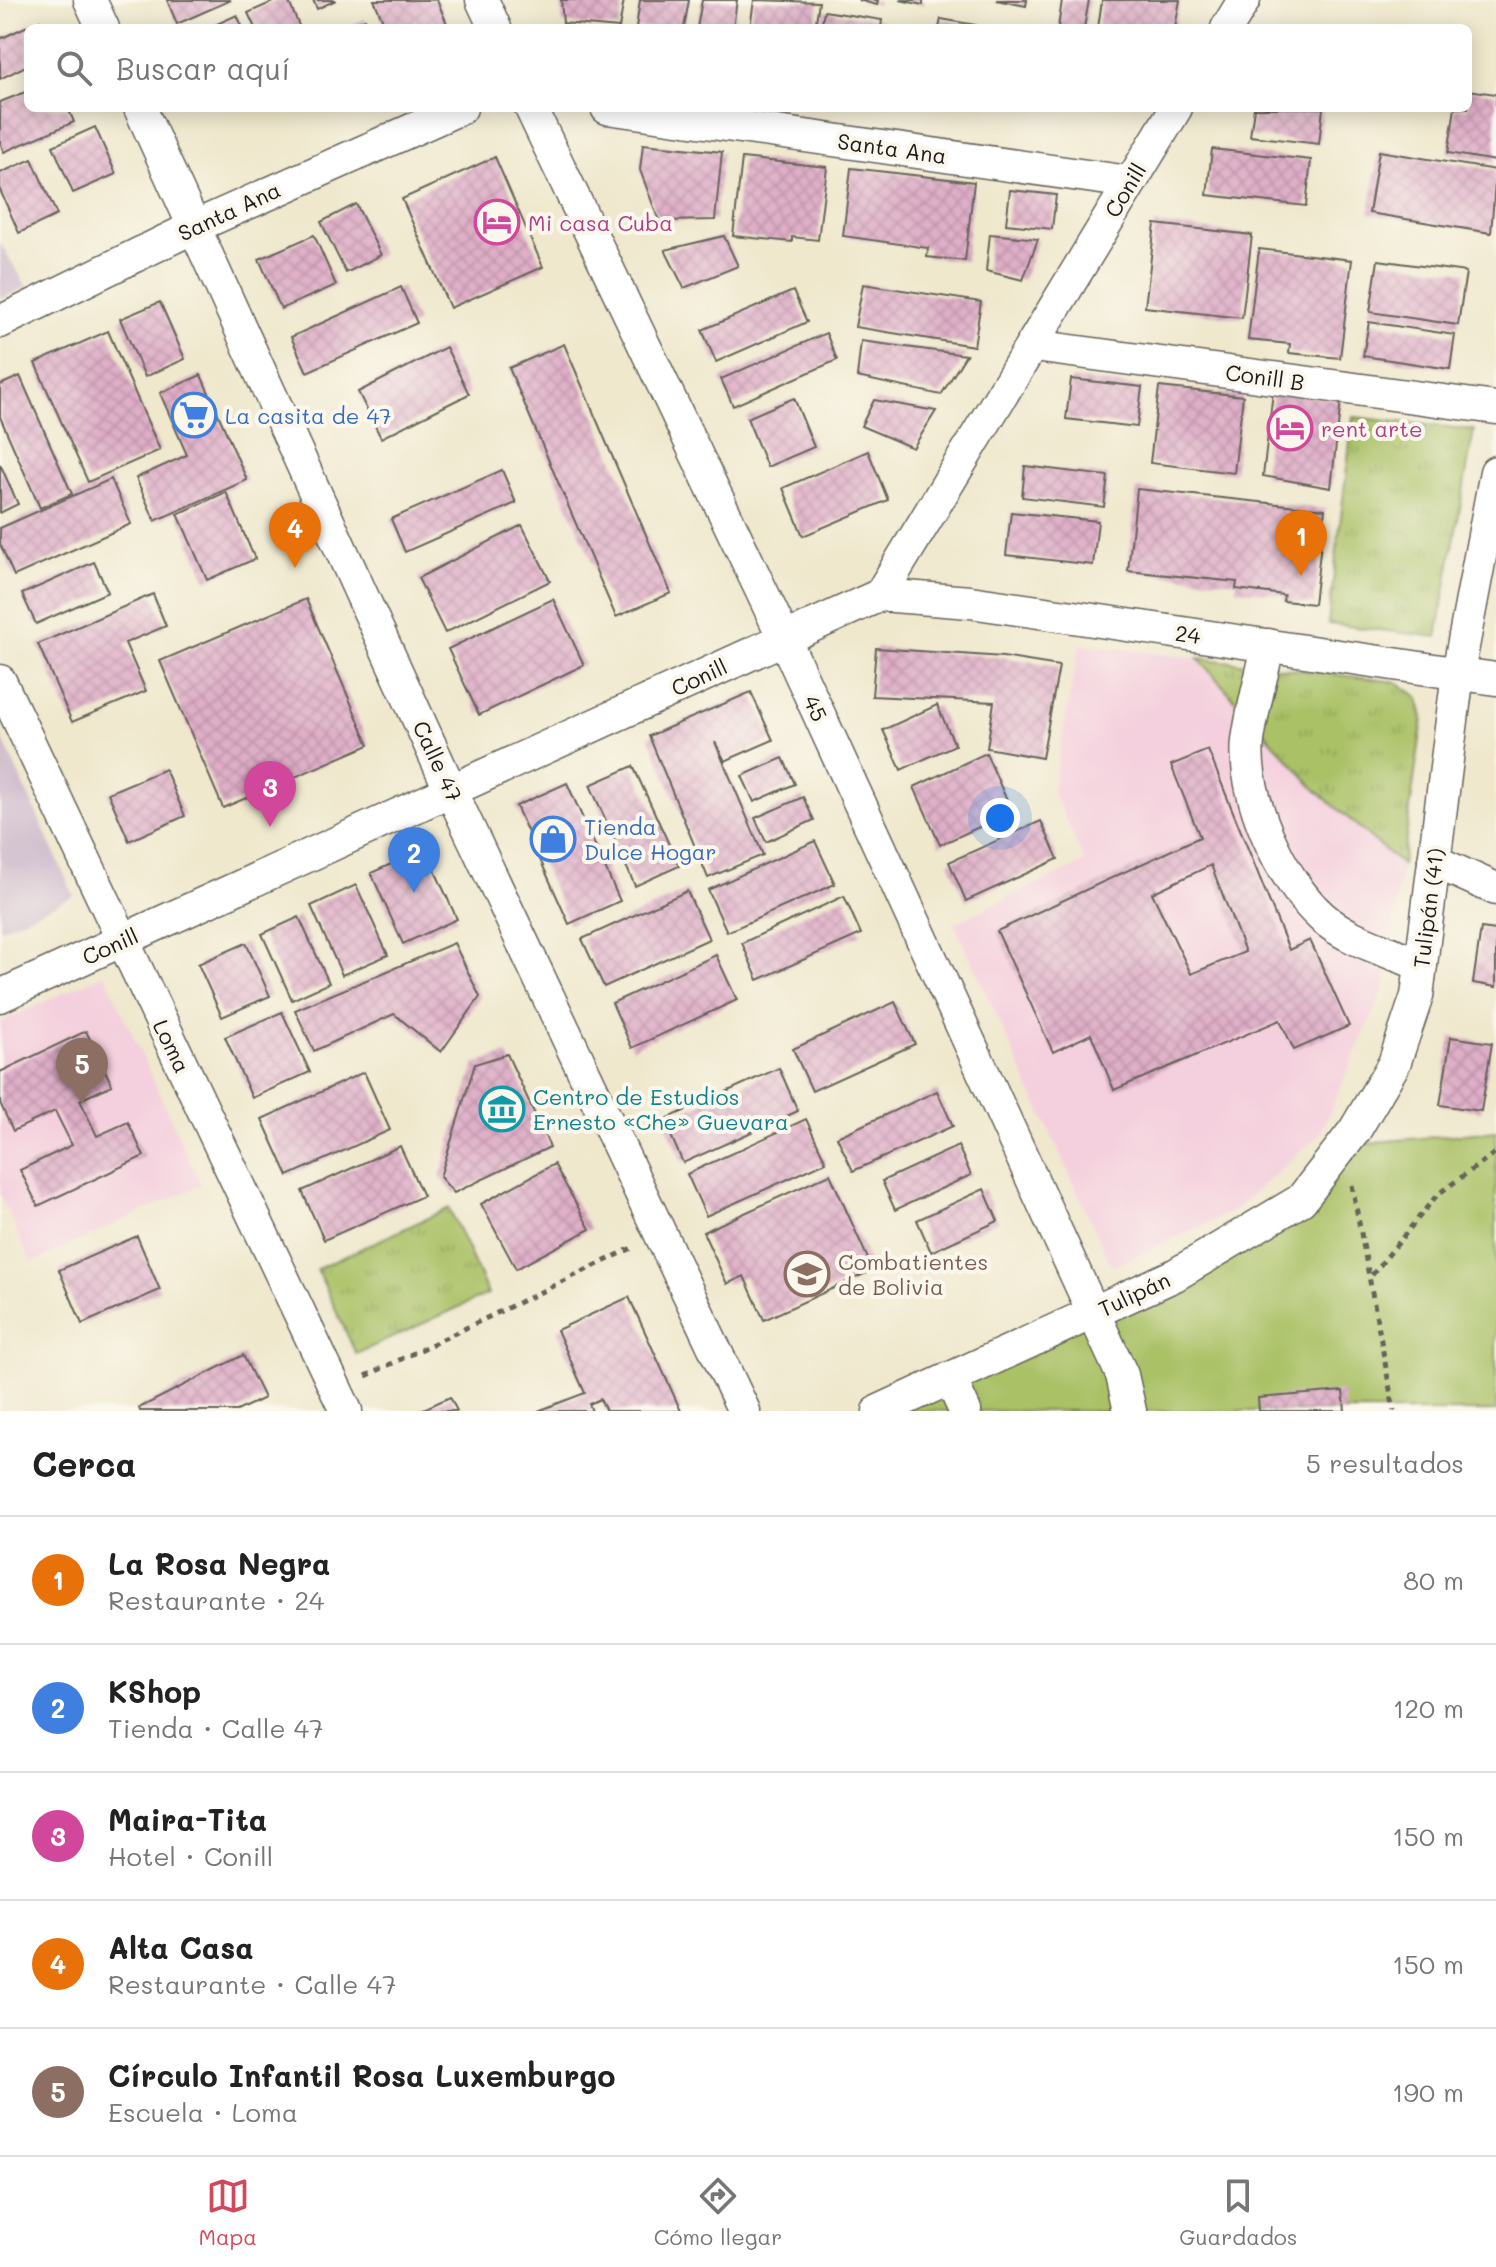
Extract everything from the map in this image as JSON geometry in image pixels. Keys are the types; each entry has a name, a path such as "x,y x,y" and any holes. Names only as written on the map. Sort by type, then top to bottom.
{"street":[{"path":"90,0 101,24"},
{"path":"482,0 493,24"},
{"path":"1229,24 1244,0"},
{"name":"Calle 47","path":"142,112 451,791 744,1411"},
{"name":"Santa Ana","path":"0,322 194,227 452,112"},
{"name":"45","path":"533,112 784,638 1122,1375 1130,1411"},
{"name":"Santa Ana","path":"635,112 1129,182"},
{"name":"Conill","path":"0,996 880,595 1173,112"},
{"name":"Conill B","path":"1034,346 1496,408"},
{"path":"1458,673 1496,472"},
{"name":"24","path":"880,595 970,602 1496,679"},
{"path":"1268,645 1248,744 1251,783 1261,822 1288,874 1322,918 1421,965"},
{"name":"Tulipán (41)","path":"1349,1137 1394,1064 1417,996 1458,673"},
{"name":"Loma","path":"0,681 342,1401"},
{"path":"1434,861 1496,889"},
{"name":"Tulipán","path":"879,1411 1175,1275 1301,1200 1349,1137"},
{"path":"950,1378 965,1411"}],"path":[{"path":"1349,1137 1394,1411"},
{"path":"1371,1276 1437,1195 1496,1152"},
{"path":"342,1401 660,1234"}],"shaded area":[{"path":"0,243 27,287 0,299"},
{"path":"1080,644 1397,682 1418,697 1423,718 1384,989 1320,1134 1234,1211 1112,1267 954,923 1085,862 1052,790"},
{"path":"0,733 74,896 0,929"},
{"path":"105,974 201,1185 31,1263 0,1194 0,1022"}],"green space":[{"path":"1353,417 1474,430 1437,637 1328,624"},
{"path":"1198,658 1397,682 1418,697 1423,718 1402,865 1316,790"},
{"path":"1496,1131 1496,1411 879,1411 1301,1200 1344,1145"},
{"path":"449,1208 488,1294 356,1354 317,1269"}],"building":[{"path":"167,0 231,0 177,24"},
{"path":"277,0 288,0 298,24 253,24 248,13"},
{"path":"313,0 336,0 317,9"},
{"path":"374,0 437,0 447,24 384,24"},
{"path":"561,0 624,0 620,24 563,23"},
{"path":"640,0 689,0 685,24 637,24"},
{"path":"702,0 737,0 734,24 698,24"},
{"path":"754,0 819,2 816,24 751,24"},
{"path":"858,0 878,0 877,5"},
{"path":"900,0 923,0 923,5"},
{"path":"996,0 1027,0 1026,6"},
{"path":"1062,0 1089,0 1085,24 1059,24"},
{"path":"1102,0 1180,0 1176,24 1099,24"},
{"path":"824,11 882,20 882,24 822,24"},
{"path":"237,15 241,24 217,24"},
{"path":"941,19 970,24 940,24"},
{"path":"24,28 24,67 0,79 0,39"},
{"path":"1472,91 1496,94 1496,161 1448,153 1454,112 1472,112"},
{"path":"24,93 24,112 70,112 74,122 4,152 0,142 0,102"},
{"path":"1253,112 1323,112 1319,144 1250,136"},
{"path":"95,127 116,174 73,193 53,146"},
{"path":"643,144 722,152 715,220 659,221 640,170"},
{"path":"1212,149 1311,160 1306,206 1207,195"},
{"path":"1379,151 1496,170 1491,233 1369,213"},
{"path":"495,157 543,267 450,308 402,199"},
{"path":"742,158 827,167 818,240 792,237 792,242 733,236"},
{"path":"32,159 57,215 19,233 0,190 0,173"},
{"path":"851,168 974,182 965,261 927,257 928,248 843,236"},
{"path":"1010,190 1056,195 1052,229 1006,224"},
{"path":"356,204 381,255 346,273 321,222"},
{"path":"1155,224 1252,235 1242,318 1145,307"},
{"path":"990,234 1038,239 1023,280 986,271"},
{"path":"314,235 336,285 281,309 259,259"},
{"path":"724,236 738,266 684,288 665,250"},
{"path":"1259,249 1352,260 1340,358 1289,353 1290,344 1248,340"},
{"path":"1378,260 1466,272 1458,325 1370,312"},
{"path":"863,284 981,302 974,346 855,327"},
{"path":"401,287 417,323 307,372 291,337"},
{"path":"793,291 807,322 716,362 702,330"},
{"path":"160,302 185,359 145,377 120,319"},
{"path":"1369,322 1455,335 1450,369 1363,356"},
{"path":"108,331 160,450 88,482 35,363"},
{"path":"826,333 837,360 733,406 721,379"},
{"path":"861,341 966,355 941,395 857,377"},
{"path":"564,344 671,593 616,617 509,368"},
{"path":"446,347 469,394 381,438 358,392"},
{"path":"201,375 247,480 155,521 136,478 187,455 160,393"},
{"path":"20,376 72,494 40,508 0,417 0,385"},
{"path":"1071,379 1142,387 1137,427 1066,419"},
{"path":"1159,387 1243,396 1234,473 1150,463"},
{"path":"1273,392 1341,400 1331,488 1263,476"},
{"path":"794,398 814,447 767,467 747,418"},
{"path":"874,400 936,411 913,448 861,426"},
{"path":"868,451 888,500 803,536 783,488"},
{"path":"0,464 18,504 0,513"},
{"path":"1025,466 1108,476 1104,507 1022,497"},
{"path":"502,470 516,503 405,552 391,519"},
{"path":"111,479 131,524 14,576 0,544 0,528"},
{"path":"1137,489 1325,509 1314,604 1283,601 1284,595 1236,589 1237,582 1128,571"},
{"path":"226,492 255,559 207,580 178,514"},
{"path":"1011,512 1098,521 1093,565 1006,555"},
{"path":"522,525 550,581 445,633 418,578"},
{"path":"94,562 108,592 36,624 22,594"},
{"path":"153,594 166,626 125,643 146,691 72,722 38,644"},
{"path":"306,599 369,745 223,808 160,661"},
{"path":"553,599 584,665 479,715 448,649"},
{"path":"876,648 1003,657 1059,666 1042,758 987,748 994,702 872,696"},
{"path":"751,692 773,740 725,761 715,742 763,855 708,878 649,736"},
{"path":"937,705 955,745 901,770 883,730"},
{"path":"1208,750 1289,950 1310,940 1349,1026 1294,1050 1280,1020 1114,1090 1091,1034 1053,1052 997,931 1200,837 1171,765","holes":["1211,865 1245,952 1191,974 1152,893"]},
{"path":"986,753 1012,812 940,845 914,787"},
{"path":"783,758 795,784 754,802 742,776"},
{"path":"633,766 679,866 635,886 590,785"},
{"path":"165,769 185,816 129,841 108,793"},
{"path":"567,783 620,901 569,924 516,806"},
{"path":"803,797 814,820 766,842 755,818"},
{"path":"1041,821 1058,859 966,901 949,862"},
{"path":"815,841 835,884 727,932 708,890"},
{"path":"425,849 457,919 403,944 371,873"},
{"path":"356,885 388,955 342,975 311,906"},
{"path":"687,891 709,939 604,987 582,939"},
{"path":"844,896 861,934 758,980 742,943"},
{"path":"299,917 329,983 292,1000 262,934"},
{"path":"1481,928 1496,930 1496,987 1473,983"},
{"path":"246,943 270,996 222,1017 198,964"},
{"path":"454,943 480,997 441,1052 394,1014 314,1051 295,1010"},
{"path":"716,955 737,1000 632,1048 612,1003"},
{"path":"895,1002 915,1044 812,1091 793,1049"},
{"path":"282,1012 310,1072 252,1098 225,1037"},
{"path":"86,1031 112,1085 80,1100 97,1136 128,1122 144,1156 38,1206 20,1170 72,1145 55,1111 13,1131 0,1103 0,1072"},
{"path":"1451,1037 1492,1043 1481,1111 1440,1105"},
{"path":"507,1054 550,1147 454,1193 440,1177 475,1064"},
{"path":"779,1068 798,1111 683,1163 664,1120"},
{"path":"364,1072 390,1130 288,1176 262,1119"},
{"path":"937,1091 953,1126 853,1171 837,1137"},
{"path":"806,1119 826,1162 706,1216 687,1174"},
{"path":"400,1146 423,1196 324,1240 302,1191"},
{"path":"958,1146 971,1175 895,1210 882,1181"},
{"path":"554,1164 590,1229 516,1269 481,1204"},
{"path":"830,1174 873,1270 764,1320 744,1276 727,1284 703,1232"},
{"path":"984,1189 998,1221 931,1252 917,1220"},
{"path":"137,1236 160,1290 82,1324 59,1270"},
{"path":"629,1297 681,1411 606,1411 600,1399 589,1404 592,1411 538,1411 585,1393 557,1330"},
{"path":"243,1355 264,1398 237,1411 140,1411 139,1408"},
{"path":"1343,1391 1345,1411 1259,1411 1258,1398"},
{"path":"450,1397 457,1411 419,1411"}],"place":[{"name":"Mi casa Cuba","path":"497,222"},
{"name":"La casita de 47","path":"194,415"},
{"name":"rent arte","path":"1290,428"},
{"name":"Alta Casa","path":"295,568"},
{"name":"La Rosa Negra","path":"1301,576"},
{"name":"Maira-Tita","path":"270,827"},
{"name":"Tienda Dulce Hogar","path":"553,839"},
{"name":"KShop","path":"414,893"},
{"name":"Círculo Infantil Rosa Luxemburgo","path":"82,1104"},
{"name":"Centro de Estudios Ernesto «Che» Guevara","path":"502,1109"},
{"name":"Combatientes de Bolivia","path":"807,1274"}]}
